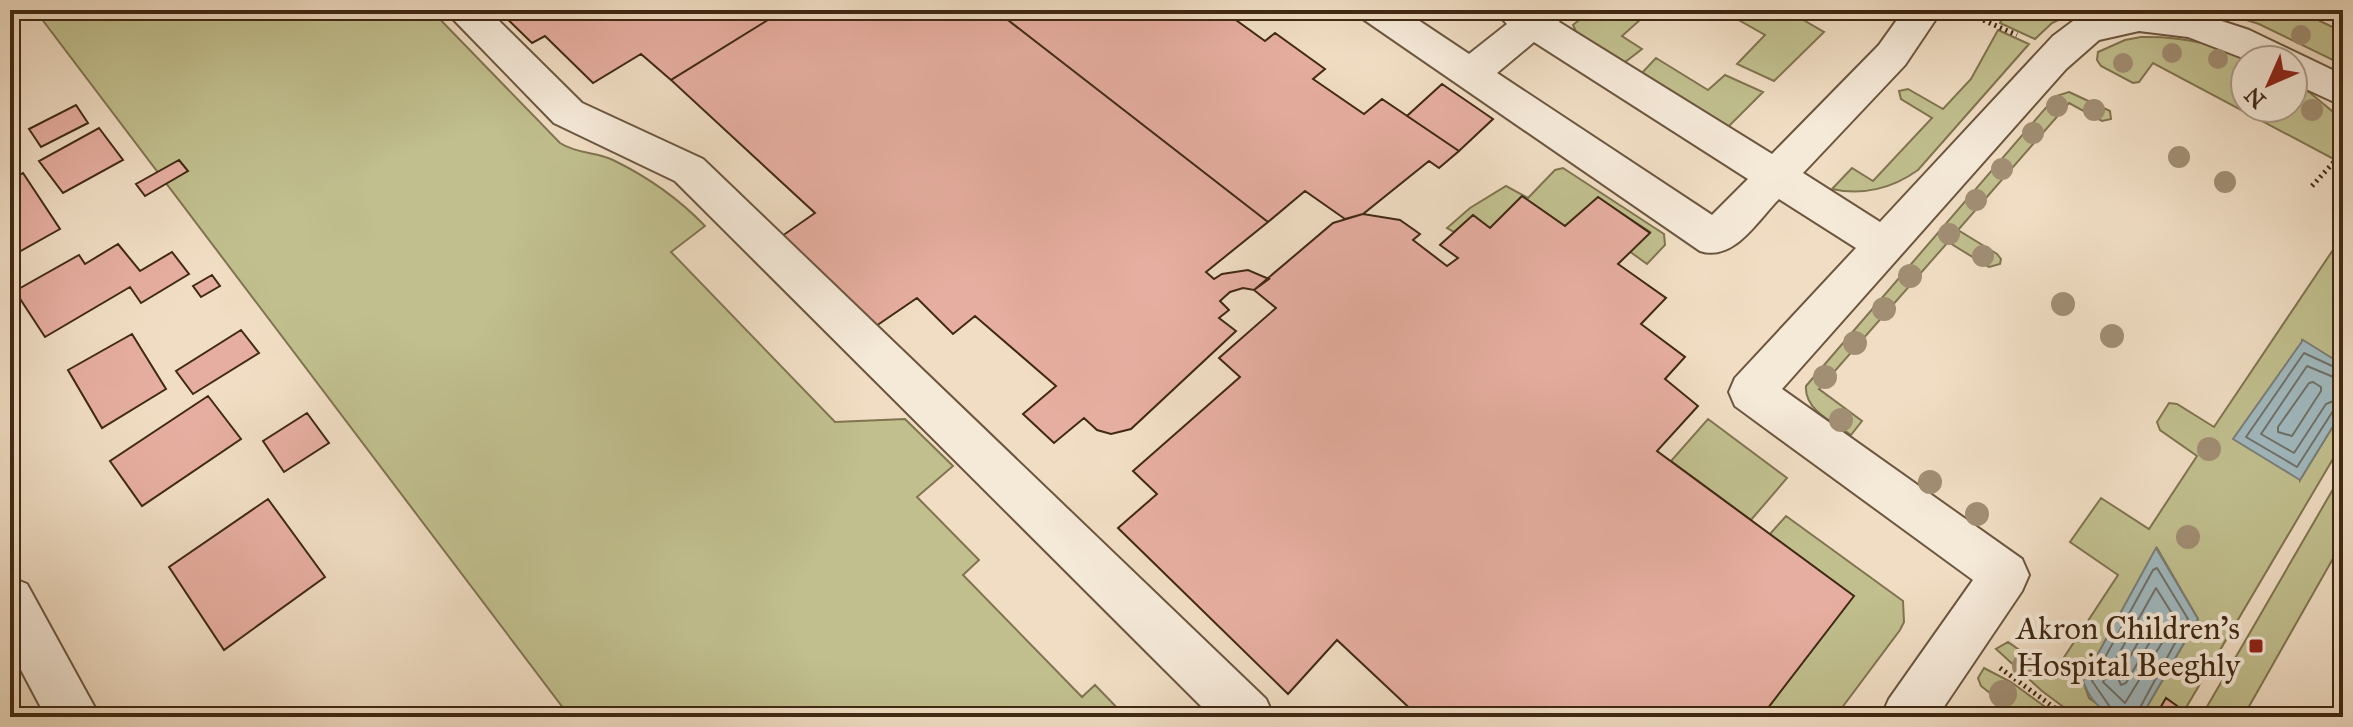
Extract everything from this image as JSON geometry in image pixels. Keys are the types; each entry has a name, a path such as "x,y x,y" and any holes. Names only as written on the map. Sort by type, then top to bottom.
{"street":[{"path":"466,10 568,113 689,170 1248,717"},
{"path":"1376,10 1715,239 1892,55 1924,10"},
{"path":"1470,74 1531,15 1775,178 1884,245"},
{"path":"1907,717 2005,575 1751,392 2053,59 2089,28 2127,20 2187,23 2221,31 2247,44"},
{"path":"2309,74 2343,92"},
{"path":"10,600 74,717"}],"path":[{"path":"1962,11 2021,36"},
{"path":"2312,186 2333,163 2343,168"},
{"path":"1990,660 2067,717"}],"shaded area":[{"path":"35,10 431,10 560,143 607,157 638,174 674,198 705,226 671,252 835,422 905,419 953,466 917,497 979,560 963,575 1082,697 1095,685 1126,717 570,717"},
{"path":"1591,10 1651,10 1622,36 1642,49 1620,66 1579,38 1573,25"},
{"path":"1721,10 1786,10 1824,32 1774,81 1737,64 1765,35"},
{"path":"2007,10 2079,10 2052,23 2035,39 2000,23"},
{"path":"2215,10 2297,10 2343,32 2343,65 2309,48 2309,44 2300,44 2259,24"},
{"path":"1998,30 2029,44 1918,170 1898,182 1877,189 1855,192 1832,189 1852,168 1873,181 1932,118 1901,99 1899,91 1908,89 1943,109 1971,79"},
{"path":"2141,37 2196,41 2229,52 2229,103 2153,63 2139,82 2133,83 2101,66 2097,60 2098,52 2125,40"},
{"path":"1656,58 1708,90 1725,75 1763,92 1723,132 1638,77"},
{"path":"2069,92 2110,111 2111,119 2102,121 2069,103 1958,230 1997,254 2000,264 1989,267 1948,242 1819,389 1862,421 1851,435 1829,421 1810,402 1806,386 2056,96"},
{"path":"2309,92 2343,120 2343,164 2268,124 2309,124"},
{"path":"1563,168 1664,234 1665,245 1647,264 1629,251 1650,232 1598,198 1565,226 1522,196 1490,228 1473,215 1454,232 1447,228 1470,208 1506,186 1528,198 1555,170"},
{"path":"2343,235 2343,279 2334,292 2343,298 2343,365 2302,340 2300,480 2343,410 2343,442 2184,711 2166,698 2155,717 2141,717 2198,619 2157,548 2083,681 2089,698 2116,717 2077,717 2042,691 1996,649 2008,642 2053,674 2118,575 2070,542 2101,498 2149,529 2197,456 2160,430 2157,422 2169,403 2177,404 2214,427"},
{"path":"1708,419 1787,478 1751,520 1671,461"},
{"path":"2343,472 2343,541 2243,717 2201,717"},
{"path":"1786,516 1903,601 1904,622 1900,630 1835,717 1761,717 1770,534"},
{"path":"1984,668 2011,682 2059,717 2020,717 1981,686 1978,678"}],"water":[{"path":"2303,340 2343,365 2343,410 2300,480 2233,439"},
{"path":"2156,548 2198,619 2141,717 2120,716 2098,706 2083,681"}],"building":[{"path":"498,10 784,10 671,80 641,54 593,83 545,36 532,43"},
{"path":"784,10 995,10 1268,222 1206,272 1214,279 1222,274 1248,270 1269,279 1254,290 1243,288 1230,292 1220,301 1229,310 1219,318 1236,331 1131,429 1111,434 1097,430 1084,418 1054,443 1023,414 1056,386 975,316 953,334 917,298 876,326 782,236 815,213 671,80"},
{"path":"995,10 1222,10 1265,41 1275,33 1325,69 1313,79 1364,114 1382,99 1459,151 1439,168 1429,161 1363,214 1345,219 1305,191 1268,222"},
{"path":"1442,84 1493,119 1459,151 1407,116"},
{"path":"76,105 88,123 41,147 29,129"},
{"path":"99,128 123,160 63,193 39,161"},
{"path":"179,160 188,171 145,196 136,184"},
{"path":"23,173 60,229 10,257 10,180"},
{"path":"1522,196 1565,226 1598,197 1650,233 1618,264 1666,298 1641,324 1685,357 1665,379 1698,406 1657,451 1854,596 1761,717 1419,717 1337,640 1288,694 1118,528 1157,494 1133,471 1240,377 1219,358 1276,308 1254,290 1333,223 1363,214 1400,220 1420,234 1413,240 1447,266 1458,258 1440,245 1473,215 1490,228"},
{"path":"118,244 140,271 172,252 189,274 141,303 130,287 45,337 15,291 79,255 85,264"},
{"path":"212,275 220,286 201,297 193,286"},
{"path":"241,330 259,353 193,394 176,371"},
{"path":"132,334 166,389 102,428 68,370"},
{"path":"208,396 241,439 142,506 110,461"},
{"path":"307,413 329,443 284,472 263,441"},
{"path":"268,499 325,577 224,650 169,567"},
{"path":"2166,698 2184,711 2180,717 2155,717"}],"place":[{"name":"Akron Children's Hospital Beeghly","path":"2256,646"}]}
